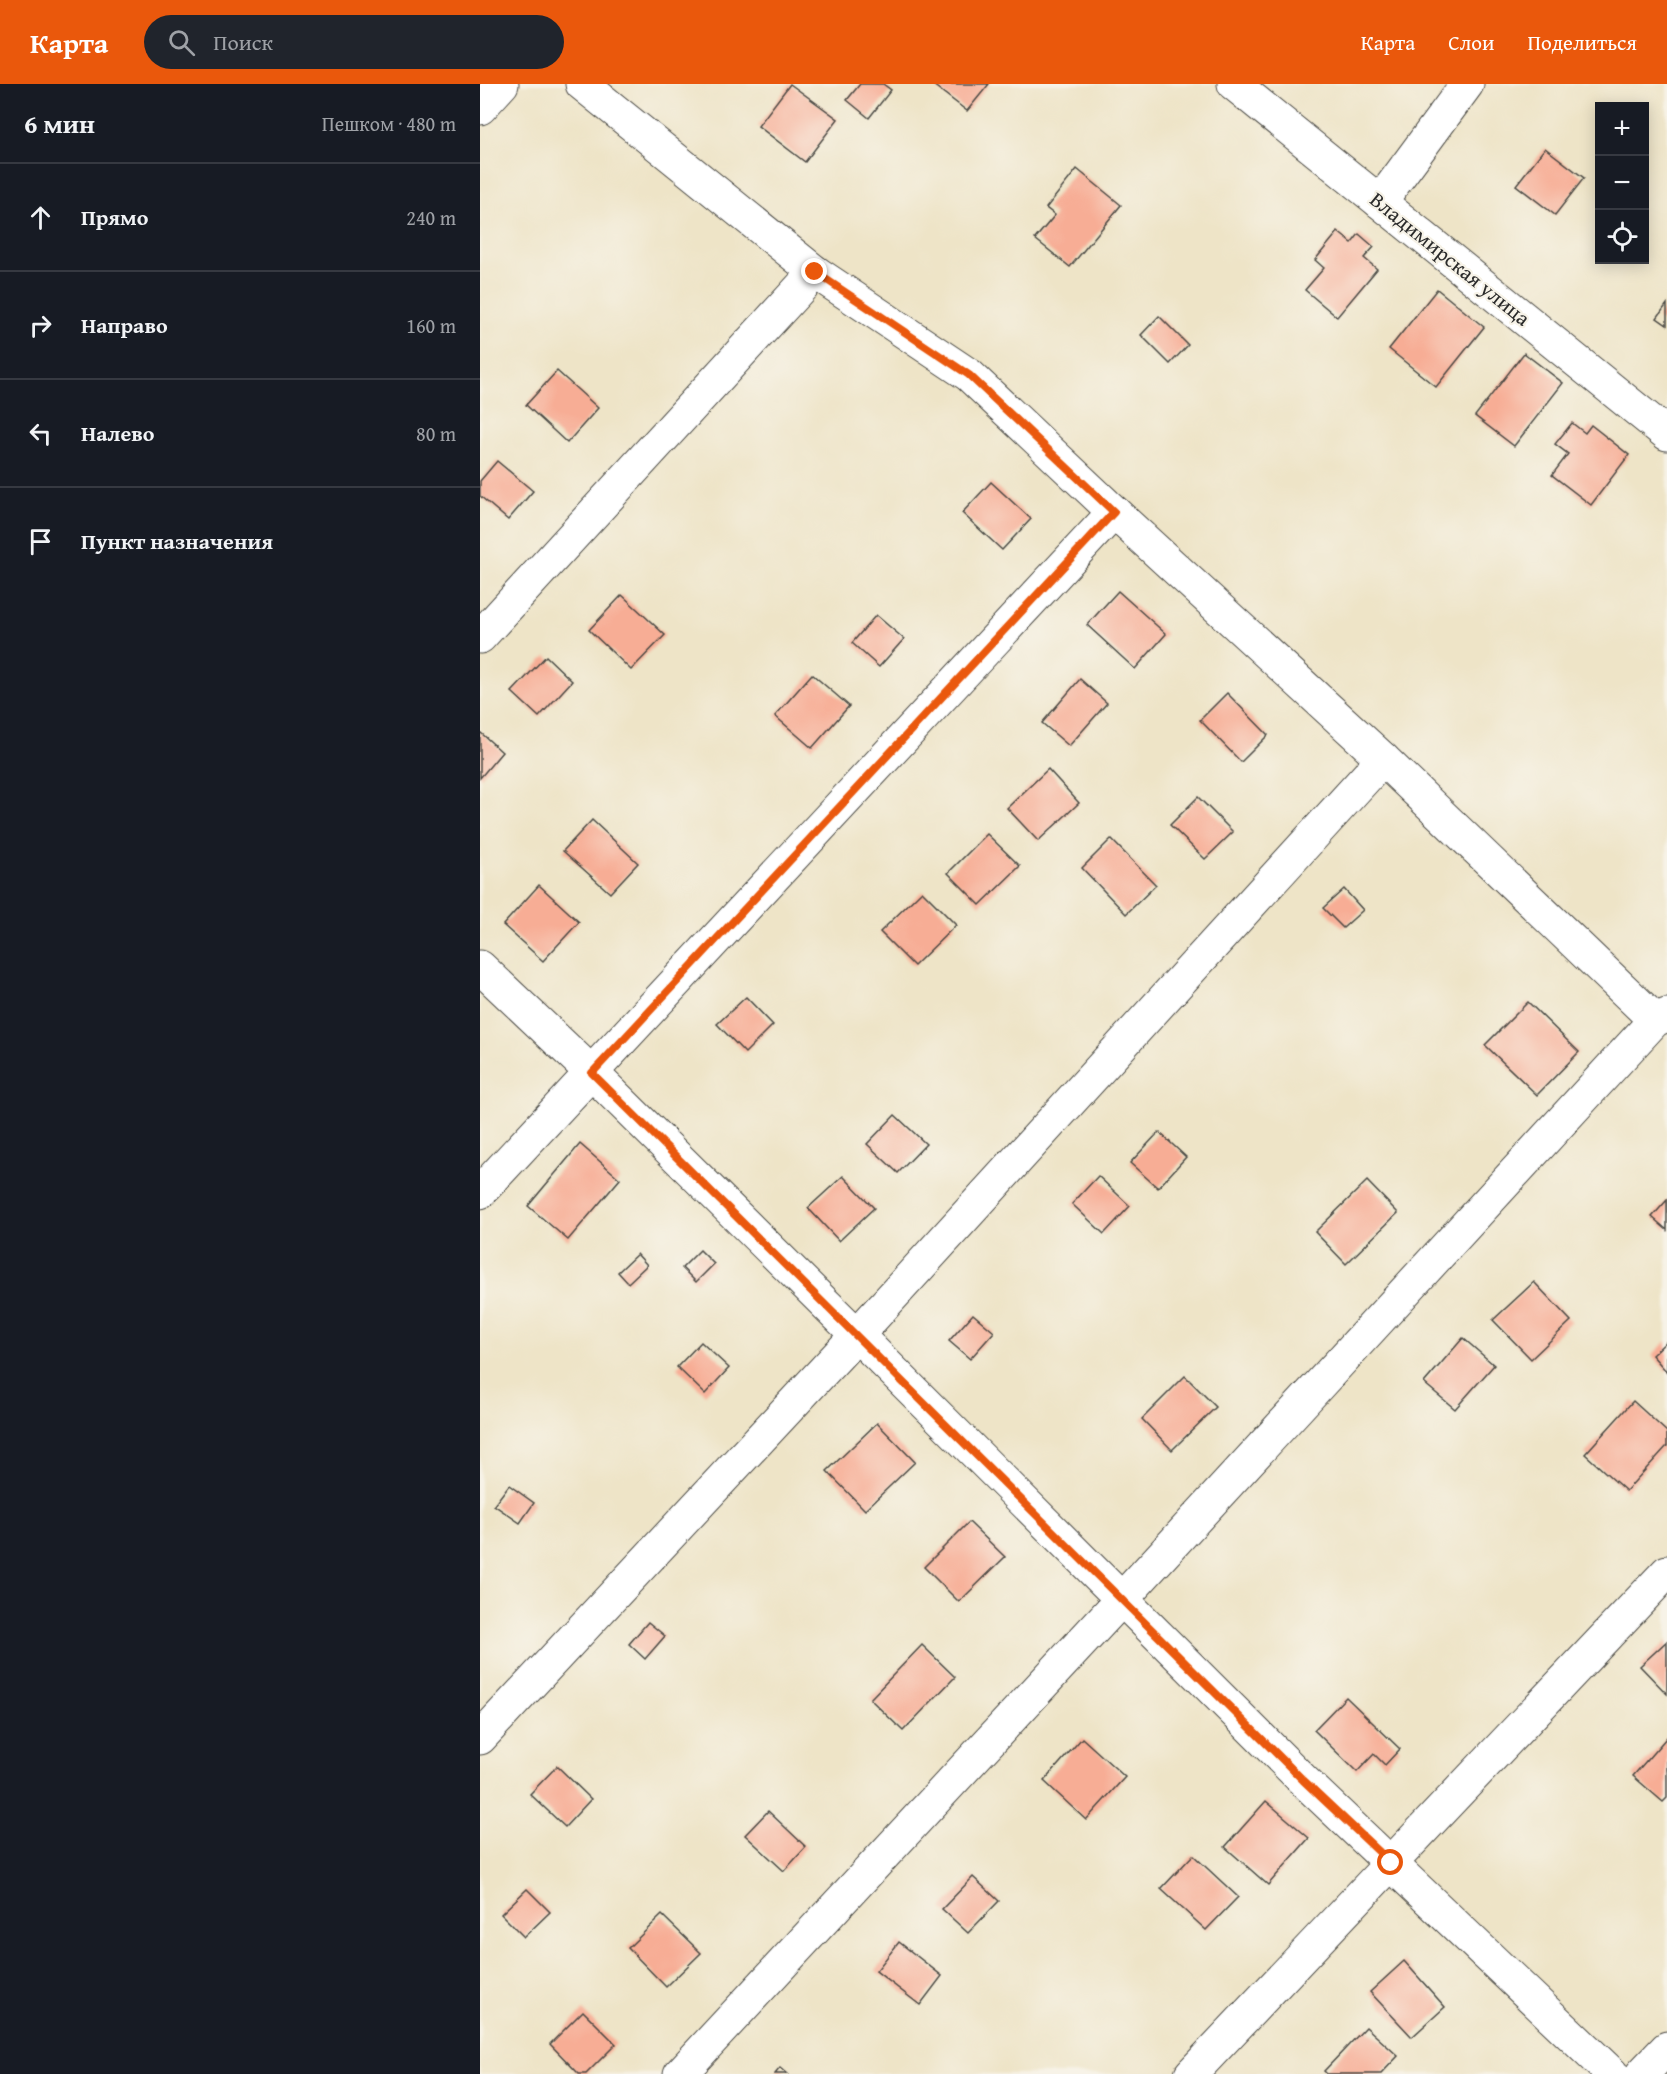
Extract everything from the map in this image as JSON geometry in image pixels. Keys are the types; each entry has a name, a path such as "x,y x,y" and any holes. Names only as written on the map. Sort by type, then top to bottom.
{"lane":[{"path":"480,108 502,84"},
{"path":"582,84 815,272 969,375 1114,512 1661,1017 680,2074"},
{"name":"Владимирская улица","path":"1234,84 1667,434"},
{"path":"1380,202 1467,84"},
{"path":"480,637 815,272"},
{"path":"480,1192 1114,512"},
{"path":"480,1738 857,1335 1383,759"},
{"path":"480,967 592,1073 1303,1780 1612,2074"},
{"path":"1191,2074 1667,1572"},
{"path":"1642,2074 1667,2048"}],"building":[{"path":"790,84 838,119 805,162 758,126"},
{"path":"860,84 883,84 891,90 869,118 847,100"},
{"path":"932,84 989,84 967,111"},
{"path":"1545,148 1584,178 1555,215 1516,185"},
{"path":"1077,169 1121,205 1070,267 1035,239 1055,215 1046,208"},
{"path":"1338,232 1352,243 1359,234 1374,247 1364,258 1377,269 1337,317 1305,290 1324,268 1315,260"},
{"path":"1437,289 1484,327 1436,387 1389,349"},
{"path":"1667,304 1667,325 1657,318"},
{"path":"1159,316 1188,345 1170,364 1141,335"},
{"path":"1524,353 1563,383 1514,446 1475,416"},
{"path":"557,371 598,408 567,443 526,405"},
{"path":"1572,423 1585,433 1591,425 1629,455 1591,505 1552,475 1568,454 1555,444"},
{"path":"497,461 533,491 508,520 480,496 480,481"},
{"path":"991,482 1031,519 1002,550 962,513"},
{"path":"1118,591 1166,634 1135,669 1087,625"},
{"path":"622,595 665,635 631,670 589,630"},
{"path":"876,615 904,639 879,667 852,643"},
{"path":"546,656 572,681 539,717 512,692"},
{"path":"812,674 849,706 812,748 775,716"},
{"path":"1080,679 1107,703 1069,746 1042,723"},
{"path":"1227,693 1268,735 1241,762 1200,720"},
{"path":"480,732 502,752 480,778"},
{"path":"1048,769 1079,803 1038,841 1007,808"},
{"path":"1198,797 1233,832 1205,859 1170,825"},
{"path":"592,820 638,863 610,893 563,851"},
{"path":"987,834 1020,866 980,905 948,873"},
{"path":"1111,839 1156,885 1126,914 1082,868"},
{"path":"539,885 579,922 543,961 503,925"},
{"path":"1344,889 1363,910 1343,928 1323,908"},
{"path":"922,891 956,925 914,966 880,932"},
{"path":"746,997 773,1025 745,1053 717,1024"},
{"path":"1528,1002 1579,1052 1537,1095 1485,1045"},
{"path":"895,1115 926,1144 898,1173 867,1144"},
{"path":"1159,1132 1186,1157 1158,1188 1130,1163"},
{"path":"580,1144 620,1179 568,1240 528,1206"},
{"path":"843,1176 874,1208 839,1241 808,1208"},
{"path":"1098,1176 1130,1206 1104,1234 1072,1204"},
{"path":"1367,1181 1398,1213 1346,1264 1315,1232"},
{"path":"1667,1200 1667,1230 1652,1217"},
{"path":"700,1250 714,1264 696,1282 682,1268"},
{"path":"637,1254 647,1265 628,1283 618,1272"},
{"path":"1534,1282 1571,1321 1531,1359 1493,1320"},
{"path":"973,1314 994,1332 970,1359 949,1341"},
{"path":"1463,1338 1494,1365 1455,1409 1424,1383"},
{"path":"1667,1341 1667,1372 1652,1355"},
{"path":"701,1342 729,1368 705,1394 677,1367"},
{"path":"1185,1376 1216,1407 1172,1450 1142,1419"},
{"path":"1633,1401 1667,1432 1667,1446 1626,1491 1585,1454"},
{"path":"877,1423 915,1462 865,1510 827,1471"},
{"path":"509,1485 534,1503 520,1523 494,1505"},
{"path":"969,1522 1005,1557 959,1602 924,1567"},
{"path":"648,1622 665,1636 645,1659 629,1644"},
{"path":"1667,1641 1667,1694 1640,1666"},
{"path":"922,1645 955,1677 903,1731 870,1699"},
{"path":"1346,1697 1400,1749 1385,1765 1374,1754 1357,1772 1314,1730"},
{"path":"1667,1737 1667,1798 1663,1802 1633,1776"},
{"path":"1082,1738 1125,1777 1086,1820 1044,1781"},
{"path":"557,1766 591,1799 565,1827 530,1794"},
{"path":"1266,1801 1309,1838 1268,1885 1225,1847"},
{"path":"768,1811 806,1847 784,1871 745,1835"},
{"path":"1193,1855 1238,1897 1206,1930 1161,1889"},
{"path":"973,1877 999,1901 968,1933 942,1909"},
{"path":"527,1889 550,1912 524,1937 501,1914"},
{"path":"662,1915 701,1953 666,1987 628,1948"},
{"path":"899,1942 942,1976 920,2005 876,1971"},
{"path":"1404,1961 1445,2007 1412,2037 1370,1992"},
{"path":"583,2011 616,2044 586,2074 579,2074 550,2044"},
{"path":"1366,2027 1398,2056 1381,2074 1327,2074 1324,2071"},
{"path":"780,2068 787,2074 775,2074"}],"route":[{"path":"815,272 969,375 1114,512 592,1073 1303,1780 1391,1863"}]}
